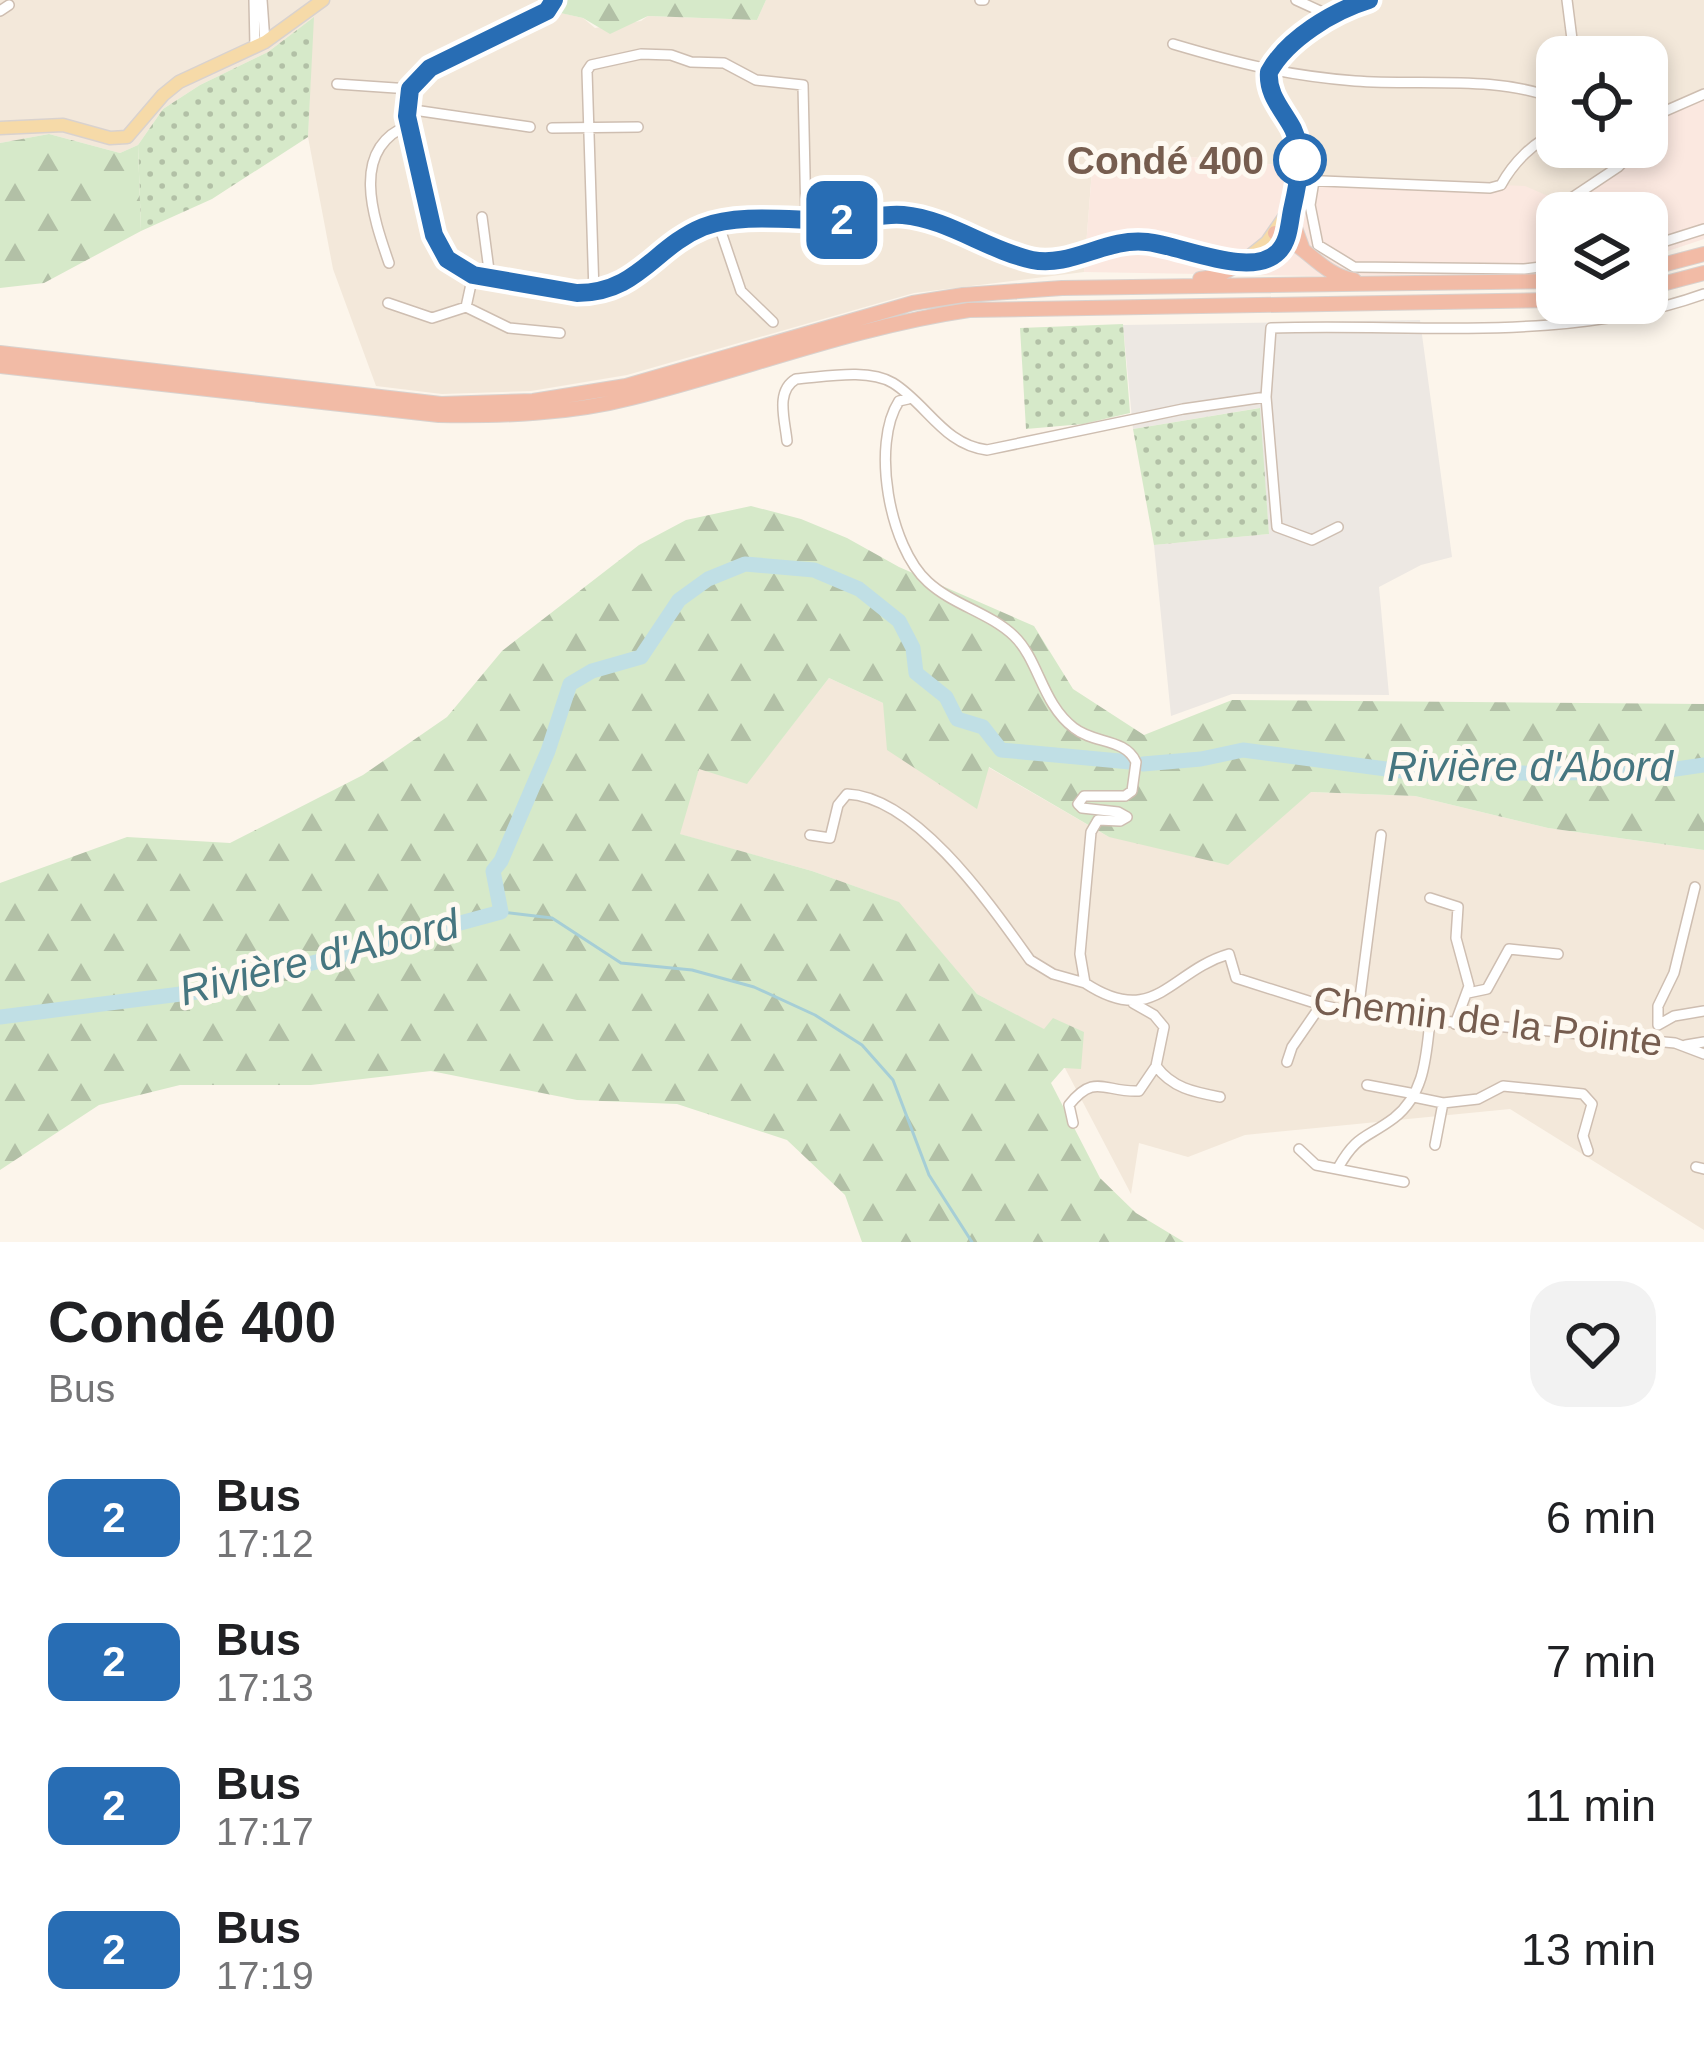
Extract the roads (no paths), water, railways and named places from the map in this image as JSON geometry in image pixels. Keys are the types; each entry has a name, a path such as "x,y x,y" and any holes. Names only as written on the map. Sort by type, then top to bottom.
{"highway":[{"path":"1292,210 1301,247"},
{"path":"1281,235 1328,271 1359,281 1536,282"},
{"path":"1668,263 1704,254"},
{"path":"0,353 441,404 510,402 626,386 913,303 1190,280 1214,277 1240,264"},
{"path":"1668,283 1704,274"},
{"path":"1062,288 1536,282"},
{"path":"0,366 439,415 508,415 629,399 873,328 969,310 1536,300"}],"main road":[{"path":"0,128 63,124 110,138 127,137 179,82 260,44 322,0"},
{"path":"554,0 547,11 430,68 410,89 409,124 434,235 447,259 473,275 594,293 625,283 689,234 718,223 899,214 926,219 1021,257 1046,262 1132,241 1240,264 1268,260 1306,181 1299,148 1270,89 1269,72 1281,56 1331,16 1368,0"}],"street":[{"path":"258,0 260,44"},
{"path":"1296,0 1331,16"},
{"path":"1567,0 1572,36"},
{"path":"1173,44 1269,72 1354,81 1519,86 1536,92"},
{"path":"594,293 588,69 641,54 676,56 692,62 718,62 756,80 801,84 806,220"},
{"path":"337,84 410,89"},
{"path":"1668,110 1704,94"},
{"path":"407,109 530,127"},
{"path":"389,263 376,225 370,173 387,136 409,124"},
{"path":"552,128 638,128"},
{"path":"1536,145 1501,184 1490,188 1306,181 1318,245 1354,267 1536,267"},
{"path":"1580,192 1616,168"},
{"path":"1292,210 1310,205"},
{"path":"482,217 490,278"},
{"path":"718,223 741,290 773,322"},
{"path":"1668,241 1704,229"},
{"path":"466,307 473,275"},
{"path":"1338,527 1312,540 1291,536 1277,526 1266,397 1271,328 1523,328 1666,307 1704,294"},
{"path":"388,303 432,318 466,307 509,328 560,333"},
{"path":"787,441 783,394 796,379 881,378 952,436 987,449 1170,411 1266,397"},
{"path":"908,399 899,401 890,416 885,464 897,527 915,566 927,581 1018,640 1044,692 1075,729 1125,747 1136,762 1132,791 1125,796 1084,796 1078,803 1082,808 1127,817 1098,820 1091,832 1080,954 1085,983"},
{"path":"810,835 830,838 838,805 847,794 885,807 926,834 1030,960 1154,1015 1164,1027 1156,1066 1139,1091 1121,1092 1096,1084 1083,1089 1070,1105 1072,1123"},
{"path":"1358,1013 1381,835"},
{"path":"1652,1041 1658,1006 1674,973 1695,887"},
{"path":"1430,898 1458,907 1456,938 1468,993 1455,1024"},
{"path":"1468,993 1487,989 1502,954 1509,949 1558,953"},
{"name":"Chemin de la Pointe","path":"1129,1000 1154,998 1228,954 1236,978 1358,1013 1686,1045 1704,1054"},
{"path":"1287,1062 1321,1005"},
{"path":"1658,1025 1674,1016 1704,1011"},
{"path":"1337,1168 1358,1137 1405,1108 1414,1096 1425,1070 1430,1021"},
{"path":"1686,1045 1704,1042"},
{"path":"1156,1066 1180,1087 1220,1097"},
{"path":"1366,1085 1443,1102 1478,1099 1503,1087 1583,1094 1592,1104 1583,1136 1588,1151"},
{"path":"1435,1145 1443,1102"},
{"path":"1299,1149 1316,1165 1404,1182"}],"waterway":[{"name":"Rivière d'Abord","path":"0,1017 212,990 501,912 493,871 548,751 570,684 592,671 641,657 679,600 708,579 745,564 814,570 859,589 899,621 913,648 916,673 946,697 957,719 983,727 1001,750 1130,762"},
{"name":"Rivière d'Abord","path":"1143,764 1243,750 1424,774 1655,772 1704,765"},
{"path":"501,912 552,918 621,963 692,970 754,987 815,1015 862,1045 893,1080 929,1175 972,1242"}],"place":[{"name":"Condé 400","path":"1300,160"}]}
